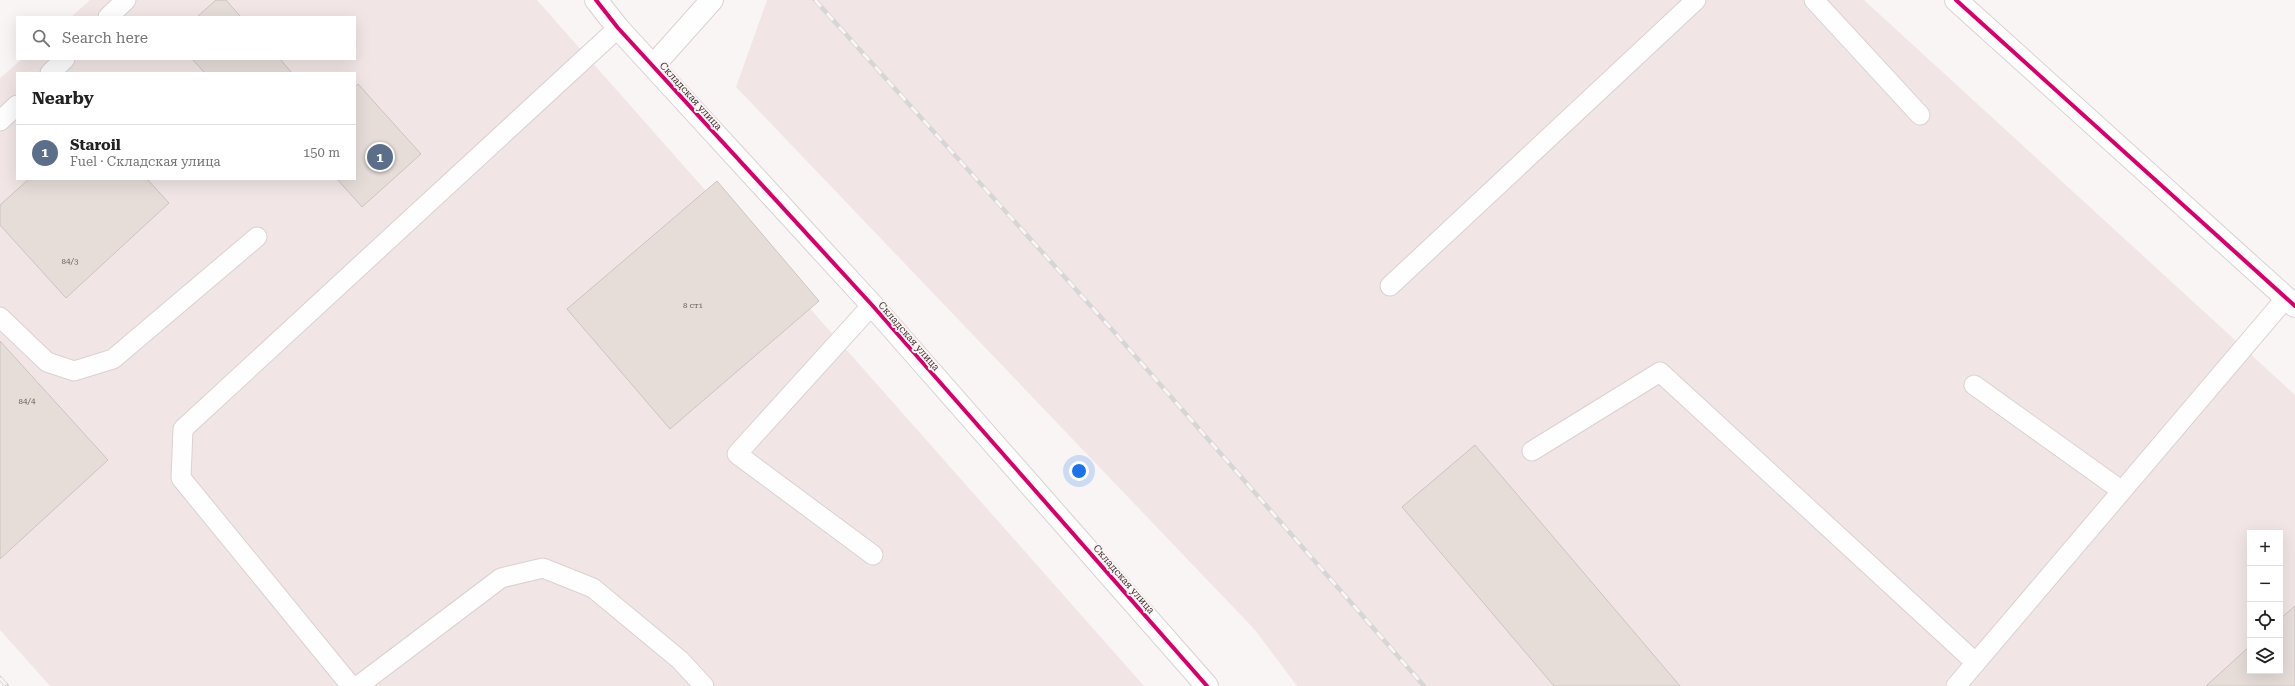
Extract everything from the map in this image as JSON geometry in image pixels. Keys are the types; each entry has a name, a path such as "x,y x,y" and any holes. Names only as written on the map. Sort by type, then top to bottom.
{"street":[{"name":"Складская улица","path":"596,0 618,28 872,305 1208,686"},
{"path":"653,66 712,0"},
{"path":"1956,0 2290,302"}],"lane":[{"path":"109,16 126,0"},
{"path":"1390,286 1696,0"},
{"path":"1814,0 1920,115"},
{"path":"351,686 181,478 183,429 618,28"},
{"path":"51,72 64,60"},
{"path":"0,122 16,106"},
{"path":"0,317 47,362 74,371 113,359 257,236"},
{"path":"1956,686 2122,491 2290,302"},
{"path":"872,305 737,454 873,555"},
{"path":"1532,451 1660,372 1976,663"},
{"path":"1974,385 2122,491"},
{"path":"358,686 501,578 543,568 593,588 680,660 704,686"}],"shaded area":[{"path":"90,0 537,0 1144,686 50,686 0,630 0,78 21,60 356,60 356,16 72,16"},
{"path":"767,0 1864,0 2295,395 2295,686 1297,686 1255,630 736,87"}],"building":[{"path":"216,0 226,0 240,16 198,16"},
{"path":"193,60 281,60 291,72 204,72"},
{"path":"358,84 421,154 362,207 338,180 356,180 356,86"},
{"path":"28,180 148,180 169,203 66,298 0,225 0,205"},
{"path":"717,181 819,301 670,429 567,309"},
{"path":"0,341 108,460 0,559"},
{"path":"1475,445 1680,686 1554,686 1402,507"},
{"path":"2295,606 2295,686 2206,686 2247,649 2247,674 2283,674 2283,616"}],"railway":[{"path":"815,0 1116,334 1424,686"},
{"path":"0,678 7,686"}],"cycle path":[{"path":"596,0 618,28 872,305 1207,686"},
{"path":"1956,0 2295,306"}],"place":[{"name":"Staroil","path":"380,157"}]}
